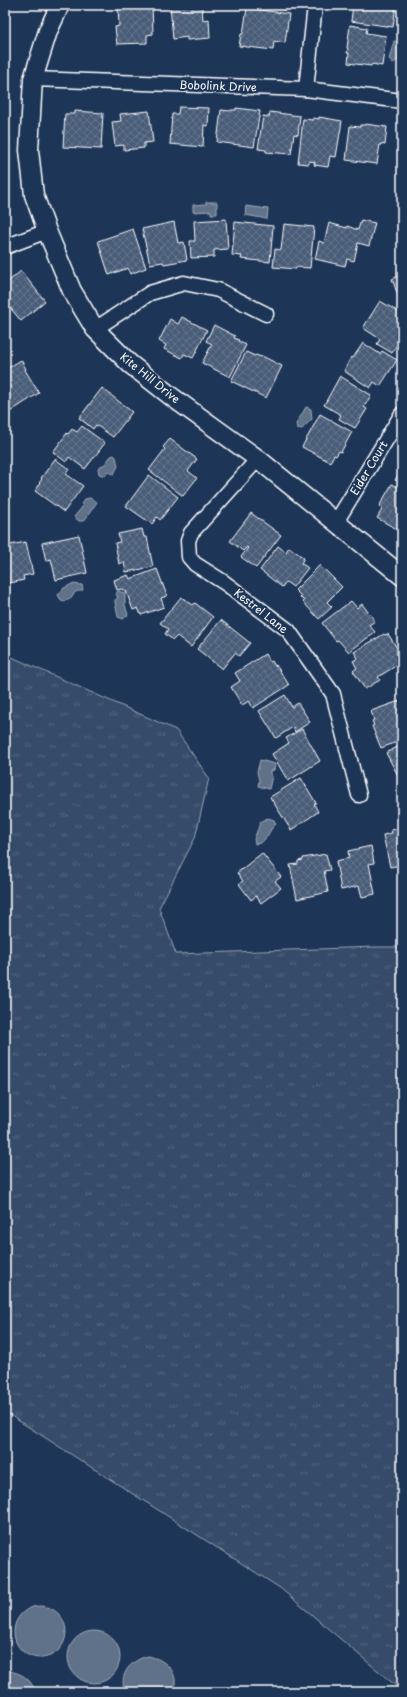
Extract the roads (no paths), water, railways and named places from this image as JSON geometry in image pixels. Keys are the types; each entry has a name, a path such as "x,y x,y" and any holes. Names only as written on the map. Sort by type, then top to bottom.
{"street":[{"name":"Kite Hill Drive","path":"60,5 48,31 33,79 29,150 34,195 72,291 95,329 130,364 172,397 258,459 402,576"},
{"path":"306,89 316,5"},
{"name":"Bobolink Drive","path":"33,79 306,89 402,101"},
{"path":"5,247 47,231"},
{"path":"95,329 150,294 184,283 218,290 266,314"},
{"name":"Eider Court","path":"336,522 402,414"},
{"name":"Kestrel Lane","path":"258,459 191,533 188,541 189,557 195,564 225,583 288,630 333,694 359,794"}]}
